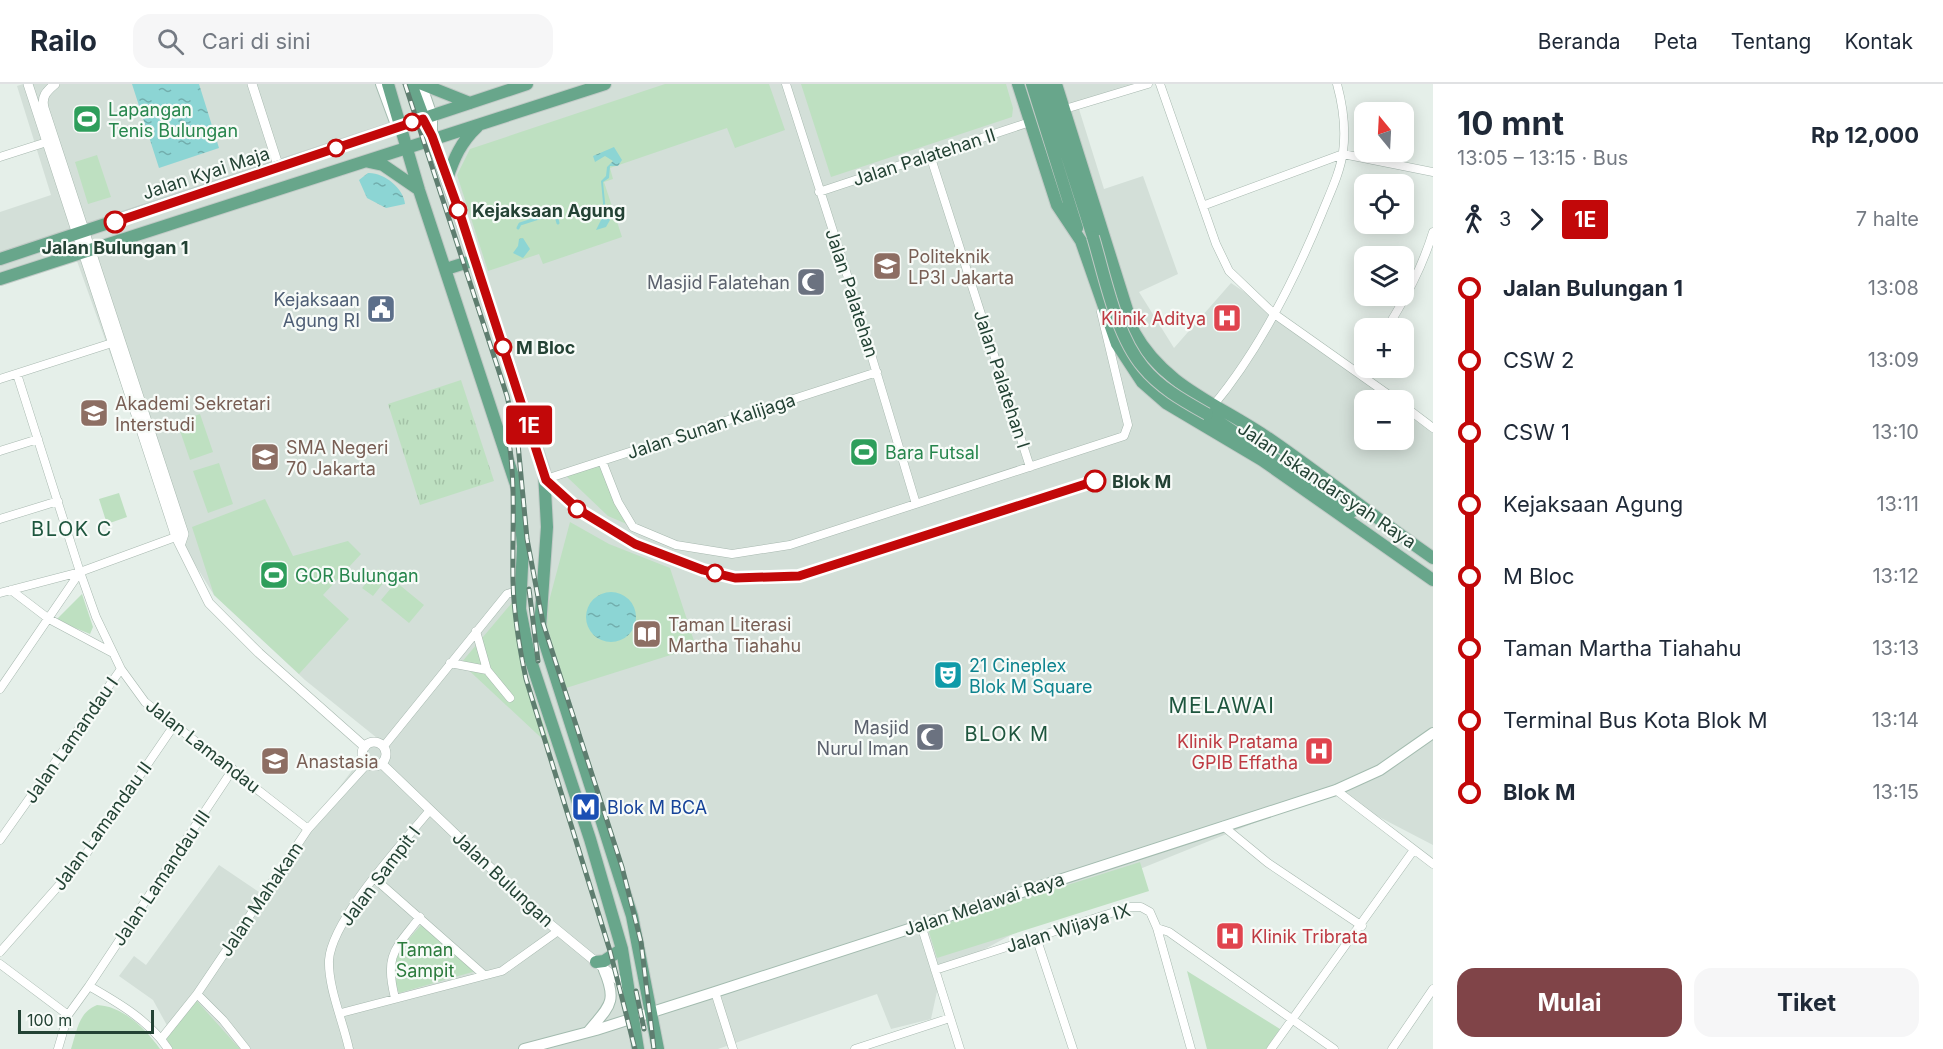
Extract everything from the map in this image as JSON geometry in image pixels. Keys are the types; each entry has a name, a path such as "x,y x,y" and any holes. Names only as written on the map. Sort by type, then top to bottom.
{"main road":[{"path":"381,84 407,148 518,491 523,546 520,609 529,655 598,865 622,949 638,1049"},
{"path":"388,84 399,116 399,127"},
{"path":"411,84 427,117"},
{"path":"422,84 427,117 433,137 546,480 548,527 540,628 632,916 658,1049"},
{"path":"422,84 470,103"},
{"name":"Jalan Kyai Maja","path":"0,259 527,84"},
{"name":"Jalan Kyai Maja","path":"0,279 407,148 433,137 605,84"},
{"path":"1018,84 1057,205 1087,239"},
{"path":"1032,84 1087,239 1127,341 1150,374 1180,399 1260,447 1433,567"},
{"path":"1044,84 1076,188 1087,239"},
{"name":"Jalan Iskandarsyah Raya","path":"1056,84 1134,332 1156,364 1177,383 1215,404 1291,454 1433,558"},
{"path":"447,179 456,153 480,124"},
{"path":"362,162 382,165 419,190"},
{"path":"1076,188 1096,213"},
{"name":"Jalan Iskandarsyah Raya","path":"1087,239 1094,282 1126,361 1143,382 1166,403 1262,459 1433,580"},
{"path":"446,269 475,260"},
{"name":"Jalan Melawai Raya","path":"524,1049 588,1032 715,992 1336,790 1380,770 1433,733"},
{"path":"598,865 616,860"},
{"path":"588,1032 609,1006 613,996 600,966 622,949"}],"street":[{"path":"28,84 87,251 180,538"},
{"path":"50,141 42,102 46,92 55,84"},
{"path":"252,84 279,168"},
{"name":"Jalan Palatehan","path":"786,84 916,504"},
{"path":"1065,109 1148,84"},
{"path":"1160,84 1205,205 1216,244 1229,271 1273,313 1354,370"},
{"path":"1199,422 1249,358 1305,254 1333,186 1343,154 1343,119 1337,84"},
{"name":"Jalan Palatehan II","path":"819,192 1030,122"},
{"path":"0,157 50,141"},
{"path":"1205,205 1343,154 1433,172"},
{"name":"Jalan Palatehan I","path":"930,155 1030,467"},
{"path":"1393,318 1416,278 1433,232"},
{"path":"87,251 112,343 197,583 209,603 259,653 365,747"},
{"path":"602,461 618,502 633,527 659,540 713,552 749,553 790,545 1109,443 1124,436 1128,425 1117,388 1094,282"},
{"path":"0,379 112,343"},
{"name":"Jalan Sunan Kalijaga","path":"546,480 877,372"},
{"name":"Jalan Lamandau","path":"17,374 80,572 111,652 137,695 308,829"},
{"path":"1365,378 1382,390"},
{"path":"1414,412 1432,424"},
{"path":"0,451 38,439"},
{"path":"0,519 58,501"},
{"path":"0,593 80,572 180,538"},
{"path":"0,689 80,572"},
{"path":"10,590 49,619 111,652"},
{"path":"384,746 507,594 520,590"},
{"path":"476,631 487,670 510,698"},
{"path":"450,663 487,670"},
{"name":"Jalan Lamandau I","path":"0,840 121,669"},
{"name":"Jalan Lamandau II","path":"0,952 84,857 175,724"},
{"path":"374,742 384,746 386,755 382,764 372,766 367,764 362,756 365,747 374,742"},
{"name":"Jalan Mahakam","path":"161,1039 197,994 308,829 367,764"},
{"name":"Jalan Bulungan","path":"382,764 558,931 629,989"},
{"name":"Jalan Lamandau III","path":"89,986 233,770"},
{"path":"1336,790 1433,864"},
{"name":"Jalan Sampit I","path":"349,1049 332,980 329,962 331,946 374,878 430,810"},
{"path":"1223,826 1268,864 1362,926"},
{"path":"1271,1049 1362,926 1413,851"},
{"path":"374,878 484,975"},
{"name":"Jalan Wijaya IX","path":"935,970 1130,907 1140,907 1150,912 1156,928 1169,932 1291,1021 1334,1049"},
{"path":"395,998 389,975 390,961 395,949 420,917"},
{"path":"921,925 960,1049"},
{"path":"1156,928 1191,1049"},
{"path":"340,1013 502,971 518,962 558,931"},
{"path":"1036,937 1073,1049"},
{"path":"0,964 68,1015"},
{"path":"58,1049 68,1015 89,986 128,1009 161,1039 168,1049"},
{"path":"1392,1049 1433,989"},
{"path":"715,992 733,1049"},
{"path":"197,994 223,1020 246,1049"},
{"path":"855,1049 950,1018"}],"shaded area":[{"path":"23,84 1150,84 1078,106 1104,189 1143,176 1178,274 1139,292 1174,348 1231,283 1354,367 1354,378 1369,378 1385,390 1354,390 1354,450 1414,450 1414,411 1433,425 1433,845 1331,792 1110,881 941,973 931,1019 891,1029 877,994 718,1049 180,1049 153,1000 119,976 134,956 146,965 219,865 259,892 377,738 305,680 214,595 172,527 77,261 0,282 0,212 51,195 17,86"}],"green space":[{"path":"665,84 769,84 785,130 735,148 727,128 610,168 613,179 604,182 622,237 543,264 539,254 488,271 457,175 470,149"},
{"path":"801,84 1006,84 1013,108 1012,117 831,177"},
{"path":"97,155 111,197 88,204 75,162"},
{"path":"461,380 494,481 420,505 388,404"},
{"path":"200,414 213,452 190,460 177,422"},
{"path":"219,463 233,504 208,513 193,471"},
{"path":"606,464 629,525 608,516 565,475"},
{"path":"119,493 127,517 107,524 99,499"},
{"name":"GOR Bulungan","path":"265,499 293,556 348,541 361,554 323,595 349,619 299,674 214,595 192,527"},
{"path":"570,522 609,544 670,568 696,647 566,688 546,631 548,605"},
{"path":"378,569 388,577 373,596 362,588"},
{"path":"396,582 424,605 409,623 381,600"},
{"path":"82,594 93,627 90,634 56,620"},
{"path":"516,598 518,648 551,747 461,663"},
{"path":"1140,862 1149,891 937,958 928,929"},
{"name":"Taman Sampit","path":"422,924 476,971 399,993 392,975 398,951"},
{"path":"1187,971 1280,1029 1266,1049 1207,1049"},
{"path":"196,1000 240,1049 171,1049 166,1037"},
{"path":"97,1005 107,1006 125,1014 148,1034 160,1049 71,1049 82,1018"}],"water":[{"path":"132,84 199,84 219,148 159,168"},
{"path":"614,147 622,160 618,166 610,166 609,178 603,182 606,212 610,220 606,227 596,230 604,214 601,181 606,176 607,167 613,161 605,156 595,162 593,156"},
{"path":"368,173 380,175 392,182 401,192 405,204 386,208 367,198 359,180"},
{"path":"523,238 530,249 523,258 513,253 518,246 519,239"},
{"path":"606,592 616,592 629,599 636,612 636,622 629,635 616,642 606,642 597,638 590,631 586,622 586,612 590,603 597,596"}],"waterway":[{"path":"518,228 520,224 545,216"},
{"path":"556,216 558,223"}],"railway":[{"path":"405,84 507,396 518,444 527,539 543,623 622,867 641,942 654,1049"},
{"path":"509,442 513,494 514,594 517,630 526,679 610,951 635,1049"},
{"path":"529,589 538,661"},
{"path":"636,991 644,1029"}],"bus line":[{"name":"1E","path":"115,222 423,119 432,136 458,208 546,480 594,521 635,544 703,570 735,578 799,576 1095,481"}],"place":[{"name":"Lapangan Tenis Bulungan","path":"87,119"},
{"name":"Kejaksaan Agung","path":"458,210"},
{"name":"Jalan Bulungan 1","path":"115,222"},
{"name":"Politeknik LP3I Jakarta","path":"887,266"},
{"name":"Masjid Falatehan","path":"811,282"},
{"name":"Kejaksaan Agung RI","path":"381,309"},
{"name":"Klinik Aditya","path":"1227,318"},
{"name":"M Bloc","path":"503,347"},
{"name":"Akademi Sekretari Interstudi","path":"94,413"},
{"name":"Bara Futsal","path":"864,452"},
{"name":"SMA Negeri 70 Jakarta","path":"265,457"},
{"name":"Blok M","path":"1095,481"},
{"name":"GOR Bulungan","path":"274,575"},
{"name":"Taman Literasi Martha Tiahahu","path":"647,634"},
{"name":"21 Cineplex Blok M Square","path":"948,675"},
{"name":"Masjid Nurul Iman","path":"930,737"},
{"name":"Klinik Pratama GPIB Effatha","path":"1319,751"},
{"name":"Anastasia","path":"275,761"},
{"name":"Blok M BCA","path":"586,807"},
{"name":"Klinik Tribrata","path":"1230,936"}],"district":[{"name":"BLOK C","path":"72,529"},
{"name":"MELAWAI","path":"1222,705"},
{"name":"BLOK M","path":"1007,734"}]}
